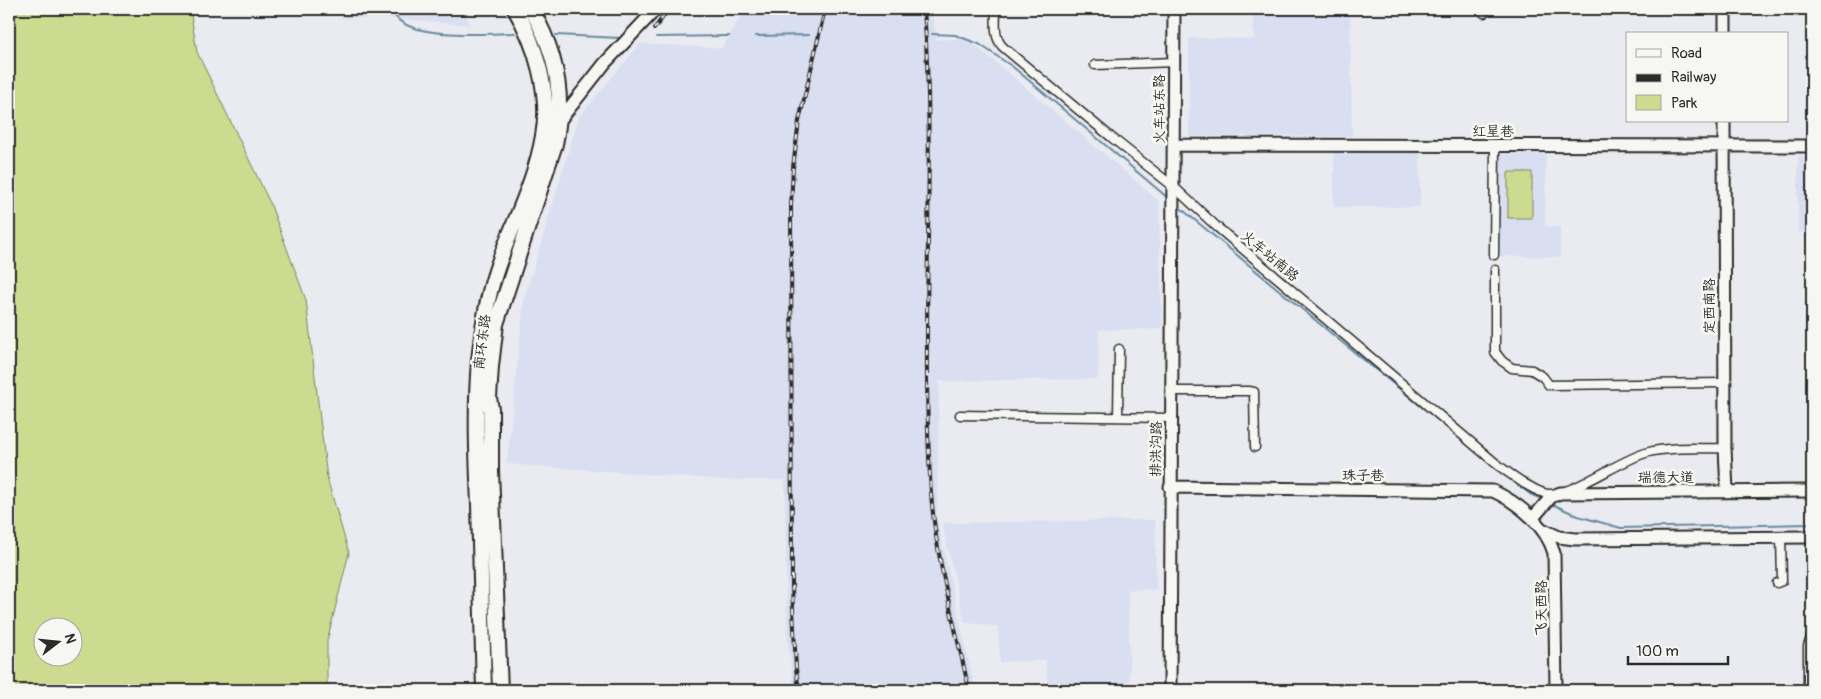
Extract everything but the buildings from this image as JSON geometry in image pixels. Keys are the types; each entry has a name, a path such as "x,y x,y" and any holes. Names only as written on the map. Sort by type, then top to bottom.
{"highway":[{"name":"南环东路","path":"484,690 478,473 477,395 479,361 484,318 495,272 539,157 544,134 545,114 538,64 529,37 515,9"},
{"name":"南环东路","path":"500,690 491,409 489,398 491,366 496,324 555,144 559,123 558,90 552,54 542,27 531,9"}],"street":[{"path":"544,134 559,123 606,63 656,9"},
{"name":"火车站南路","path":"996,9 996,36 1002,47 1174,190 1499,466 1551,498"},
{"name":"火车站东路","path":"1173,209 1174,9"},
{"path":"1725,9 1725,32"},
{"path":"1095,65 1174,62"},
{"name":"定西南路","path":"1724,122 1725,448 1727,491"},
{"name":"红星巷","path":"1174,145 1812,146"},
{"path":"1494,255 1495,146"},
{"name":"排洪沟路","path":"1170,690 1173,209"},
{"path":"1495,270 1495,352 1502,361 1512,368 1532,370 1543,377 1549,385 1725,383"},
{"path":"1118,418 1119,350"},
{"path":"1172,391 1249,390 1254,392 1255,447"},
{"path":"960,415 1171,418"},
{"path":"1532,519 1551,498 1626,460 1650,452 1725,448"},
{"name":"珠子巷","path":"1170,488 1493,491 1505,497 1542,529"},
{"name":"瑞德大道","path":"1551,498 1727,491 1812,491"},
{"path":"1542,529 1559,536 1576,539 1812,537"},
{"name":"飞天西路","path":"1542,529 1551,542 1554,553 1556,690"},
{"path":"1777,583 1782,580 1781,537"},
{"path":"1808,690 1808,646 1812,635"}],"shaded area":[{"path":"339,9 461,9 471,25 388,18 341,18"},
{"path":"745,9 931,9 937,40 965,38 1159,201 1162,329 1099,330 1098,379 939,381 937,519 975,690 794,690 787,632 785,480 725,480 507,464 524,300 579,117 640,44 722,48"},
{"path":"1253,9 1350,9 1352,136 1189,136 1189,38 1254,39"},
{"path":"1334,150 1420,150 1420,207 1334,207"},
{"path":"1499,154 1546,154 1545,226 1560,227 1560,257 1497,256"},
{"path":"1798,156 1812,156 1812,232 1798,232"},
{"path":"1155,520 1156,589 1128,590 1130,690 1048,690 1046,660 1000,662 998,626 965,623 942,523"}],"green space":[{"path":"9,9 190,9 197,52 270,203 306,300 327,478 349,553 327,641 327,690 9,690"},
{"path":"1508,172 1532,172 1532,218 1508,218"}],"waterway":[{"path":"392,9 398,20 410,27 427,31 466,34 515,33"},
{"path":"932,34 955,35 979,44 1013,67 1168,198"},
{"path":"556,35 620,38"},
{"path":"756,36 809,35"},
{"path":"656,37 729,36"},
{"path":"1178,206 1454,433"},
{"path":"1512,480 1530,494 1544,500"},
{"path":"1550,503 1578,516 1621,528 1812,524"}],"railway":[{"path":"654,29 669,9"},
{"path":"799,690 796,669 792,588 791,205 793,167 799,121 825,9"},
{"path":"924,9 929,130 927,372 931,493 937,543 969,690"}]}
